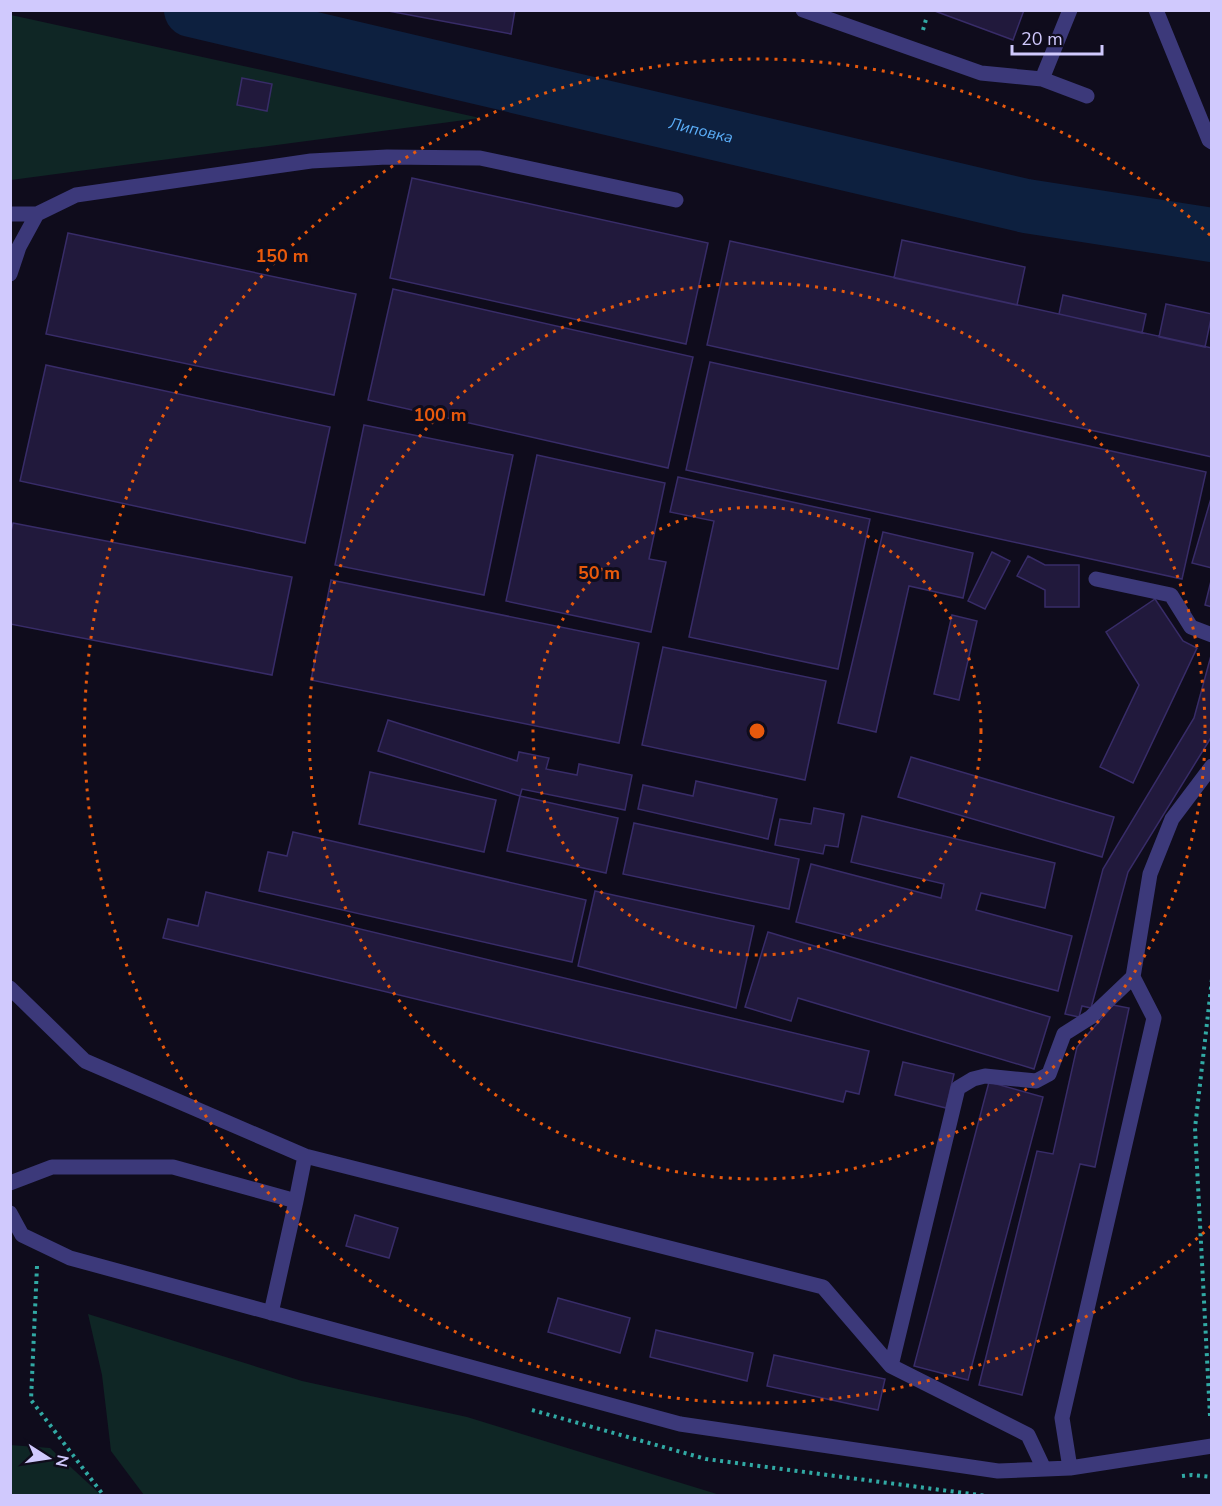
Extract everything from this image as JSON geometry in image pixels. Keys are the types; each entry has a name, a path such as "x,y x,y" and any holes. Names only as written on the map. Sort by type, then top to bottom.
{"lane":[{"path":"803,10 981,73 1042,79 1087,96"},
{"path":"1042,79 1070,10"},
{"path":"1156,10 1209,140 1212,142"},
{"path":"10,214 37,214 76,195 311,161 387,157 480,158 676,200"},
{"path":"10,274 19,247 37,214"},
{"path":"1096,579 1171,595 1191,627 1212,634"},
{"path":"1070,1468 1062,1418 1154,1018 1133,977 1150,874 1172,819 1212,766"},
{"path":"891,1365 958,1088 973,1079 985,1076 1036,1082 1048,1074 1064,1034 1091,1017 1133,977"},
{"path":"10,988 85,1061 305,1156 823,1287 891,1365 1028,1435 1044,1469"},
{"path":"271,1313 305,1156"},
{"path":"10,1183 52,1167 173,1167 296,1201"},
{"path":"10,1213 22,1235 70,1258 680,1424 998,1471 1070,1468 1212,1446"}],"path":[{"path":"1210,1416 1195,1128 1212,979"},
{"path":"37,1264 31,1400 104,1496"}],"green space":[{"path":"11,15 480,118 11,180"},
{"path":"88,1314 302,1381 467,1417 720,1495 144,1495 111,1451 102,1375"},
{"path":"10,1445 50,1448 101,1495 11,1495"}],"building":[{"path":"383,10 515,10 511,34"},
{"path":"932,10 1024,10 1013,40"},
{"path":"242,78 272,84 267,111 237,105"},
{"path":"412,178 708,243 686,344 390,278"},
{"path":"68,233 356,294 334,395 46,334"},
{"path":"902,240 1025,267 1017,305 894,278"},
{"path":"730,241 1212,348 1212,457 707,345"},
{"path":"393,289 693,357 668,468 368,400"},
{"path":"1063,295 1146,314 1142,333 1059,314"},
{"path":"1166,304 1212,314 1205,347 1159,337"},
{"path":"710,362 1206,472 1182,579 686,470"},
{"path":"46,365 330,427 305,543 20,481"},
{"path":"364,425 513,455 484,595 335,565"},
{"path":"537,455 665,483 649,559 666,562 651,632 506,601"},
{"path":"678,477 870,519 838,669 689,637 714,521 670,512"},
{"path":"1212,495 1212,568 1192,563"},
{"path":"13,523 292,577 272,675 10,624 10,535"},
{"path":"883,532 973,553 963,598 909,586 876,732 838,723"},
{"path":"992,552 1010,561 985,609 968,601"},
{"path":"1028,556 1045,565 1079,565 1079,607 1045,607 1045,590 1017,576"},
{"path":"1212,577 1212,607 1205,605"},
{"path":"331,580 639,643 619,743 311,680"},
{"path":"1155,599 1183,641 1197,648 1133,783 1100,767 1139,685 1106,632"},
{"path":"952,615 977,621 959,700 934,694"},
{"path":"663,647 826,681 805,780 642,745"},
{"path":"1212,652 1212,736 1128,872 1091,1008 1082,1006 1079,1017 1065,1014 1103,869 1194,718"},
{"path":"388,720 517,761 519,752 549,758 546,769 577,775 579,764 632,775 625,810 522,789 520,796 378,751"},
{"path":"911,757 1114,817 1102,857 898,797"},
{"path":"370,772 496,800 484,852 359,824"},
{"path":"696,781 777,799 768,839 638,809 643,785 693,796"},
{"path":"520,796 618,818 606,873 507,851"},
{"path":"814,808 844,814 838,847 825,845 823,854 775,845 780,819 811,824"},
{"path":"862,816 1055,863 1045,908 981,893 976,910 1072,936 1058,991 796,922 811,864 941,898 944,884 851,862"},
{"path":"634,823 799,859 789,909 623,874"},
{"path":"293,832 586,900 572,962 259,891 268,852 287,856"},
{"path":"595,891 754,926 736,1008 578,966"},
{"path":"206,892 869,1051 859,1094 846,1091 843,1102 163,938 168,919 198,926"},
{"path":"768,932 1050,1017 1034,1069 798,998 791,1021 745,1007"},
{"path":"1113,1005 1129,1008 1095,1167 1080,1164 1022,1395 979,1385 1037,1151 1053,1154 1077,1047"},
{"path":"903,1062 954,1074 946,1108 895,1095"},
{"path":"989,1082 1043,1097 968,1380 914,1366"},
{"path":"355,1215 398,1228 389,1258 346,1246"},
{"path":"558,1298 630,1318 620,1353 548,1332"},
{"path":"656,1330 753,1353 747,1381 650,1357"},
{"path":"774,1355 885,1379 878,1410 767,1386"}],"waterway":[{"name":"Липовка","path":"191,10 1026,206 1212,235"}]}
